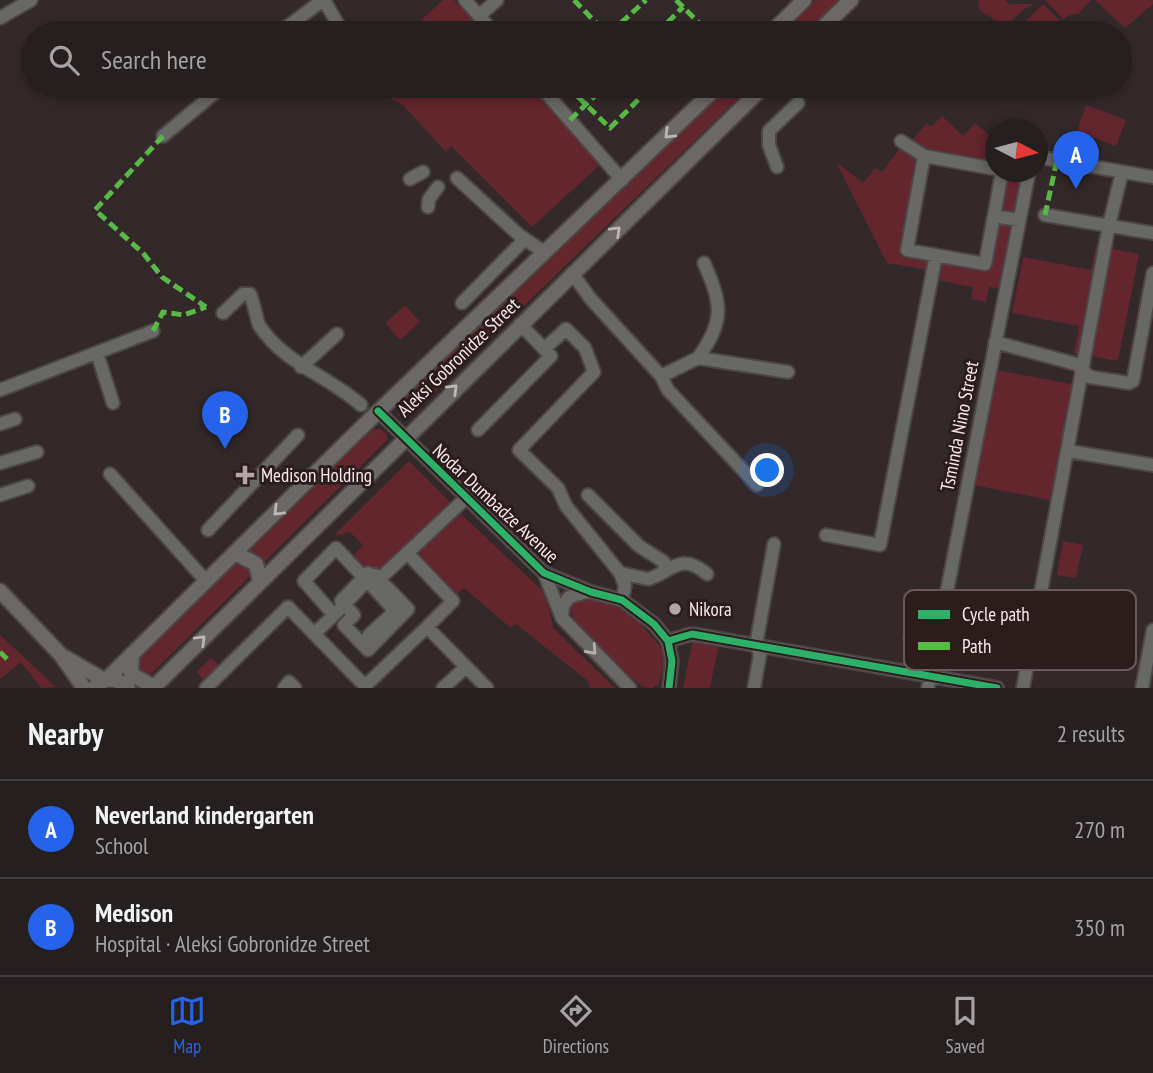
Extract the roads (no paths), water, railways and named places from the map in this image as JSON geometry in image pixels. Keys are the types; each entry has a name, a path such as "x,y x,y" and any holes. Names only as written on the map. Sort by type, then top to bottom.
{"main road":[{"path":"829,21 851,0"},
{"path":"781,21 798,2"},
{"name":"Aleksi Gobronidze Street","path":"102,682 378,411 706,98"},
{"name":"Aleksi Gobronidze Street","path":"154,688 404,437 752,98"},
{"path":"235,553 256,564 260,581"},
{"path":"0,591 61,655 84,688"},
{"path":"132,654 131,674 154,688"},
{"path":"61,655 102,682 116,680 128,688"}],"street":[{"path":"295,21 324,0 336,21"},
{"path":"465,0 483,21"},
{"path":"479,16 497,0"},
{"path":"0,18 26,1"},
{"path":"163,136 209,98"},
{"path":"551,98 622,180"},
{"path":"777,167 769,145 769,131 798,103"},
{"path":"901,141 924,156 985,167"},
{"path":"924,156 907,250 985,264 1000,182"},
{"path":"1048,159 1153,177"},
{"path":"410,179 423,172"},
{"path":"1042,590 1109,225 1122,172"},
{"path":"457,178 525,239 544,252"},
{"name":"Tsminda Nino Street","path":"948,590 1026,182"},
{"path":"428,208 429,200 438,187"},
{"path":"1045,215 1153,233"},
{"path":"994,216 1019,220"},
{"path":"463,303 525,239"},
{"path":"826,536 880,545 936,255"},
{"path":"661,376 698,358 713,338 720,314 715,289 704,262"},
{"path":"572,273 590,298 661,376 668,390 757,485"},
{"path":"995,342 1076,364 1090,377 1129,383 1133,381 1153,273"},
{"path":"223,313 243,294 250,294 258,310 259,325 300,367 346,391 361,405"},
{"path":"478,430 551,356 520,324"},
{"path":"544,349 566,329 585,348 593,372 519,450 558,488 566,506 620,573 625,586 622,600"},
{"path":"0,390 153,331"},
{"path":"300,367 337,334"},
{"path":"97,353 113,403"},
{"path":"698,358 788,372"},
{"name":"Nodar Dumbadze Avenue","path":"378,411 544,573 591,593 622,600 654,624 668,642"},
{"path":"0,424 15,419"},
{"path":"208,530 298,435"},
{"path":"0,463 37,452"},
{"path":"1068,452 1153,465"},
{"path":"110,474 206,581"},
{"path":"0,495 28,486"},
{"path":"587,495 639,546 664,562 665,568"},
{"path":"314,634 344,604 407,553 466,498"},
{"path":"754,688 760,654 756,645 774,544"},
{"path":"334,614 304,579 336,548 371,581 408,609 368,650 344,625 354,615 344,604"},
{"path":"206,688 288,607 365,686 453,601 407,553"},
{"path":"620,573 648,579 665,568 692,565 707,574"},
{"name":"Nodar Dumbadze Avenue","path":"544,573 562,618 630,688"},
{"path":"368,636 395,611 371,581"},
{"path":"562,618 563,606 569,597 580,592 591,593"},
{"path":"427,627 487,688"},
{"path":"1142,688 1153,629"},
{"path":"668,687 672,661 668,642 692,634 930,682 997,688"},
{"path":"443,688 466,667"},
{"path":"1023,688 1026,670"},
{"path":"284,688 289,682 295,688"}],"place":[{"name":"Neverland kindergarten","path":"1076,189"},
{"name":"Medison","path":"225,449"},
{"name":"Medison Holding","path":"245,475"},
{"name":"Nikora","path":"675,609"}]}
